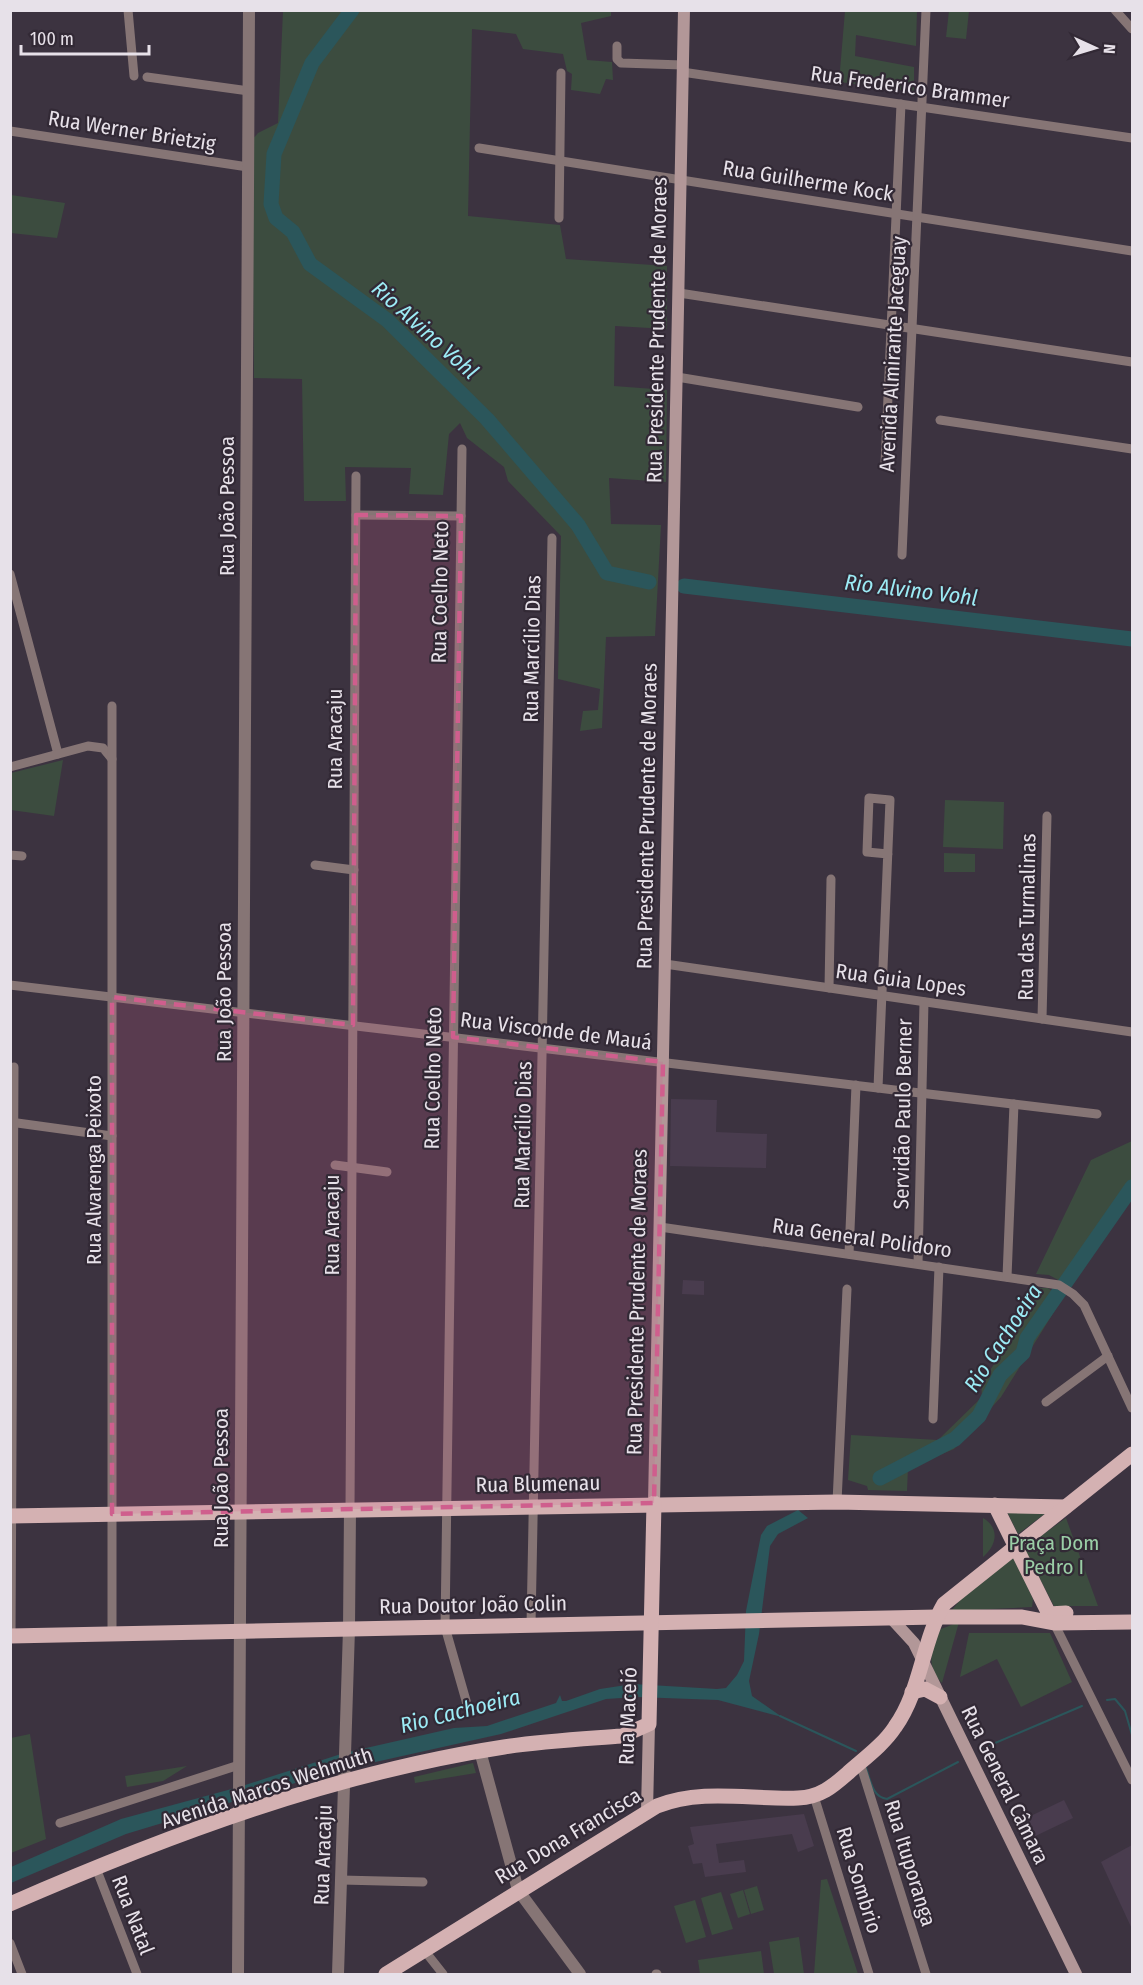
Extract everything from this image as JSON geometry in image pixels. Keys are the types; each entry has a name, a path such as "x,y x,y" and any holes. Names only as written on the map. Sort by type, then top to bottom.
{"main road":[{"name":"Rua Presidente Prudente de Moraes","path":"652,1623 684,10"},
{"path":"814,1796 828,1790 860,1763 896,1727 912,1692 937,1617 955,1593 1132,1454"},
{"name":"Rua Blumenau","path":"11,1515 654,1503 837,1502 1065,1507"},
{"path":"995,1505 1050,1614"},
{"path":"1050,1614 1132,1612"},
{"name":"Rua Doutor João Colin","path":"11,1636 765,1620 1022,1617 1036,1613 1050,1614"},
{"path":"1050,1614 1132,1622"},
{"name":"Rua General Câmara","path":"891,1618 909,1636 922,1660 1076,1974"},
{"name":"Rua Maceió","path":"647,1811 652,1623"},
{"path":"912,1692 925,1689 940,1697"},
{"name":"Avenida Marcos Wehmuth","path":"10,1904 239,1809 345,1775 480,1751 622,1736 649,1724"},
{"name":"Rua Dona Francisca","path":"386,1974 647,1811 667,1802 689,1797 814,1796"}],"street":[{"path":"128,10 135,76"},
{"name":"Rua João Pessoa","path":"238,1974 249,10"},
{"name":"Avenida Almirante Jaceguay","path":"902,555 926,10"},
{"path":"1115,10 1132,29"},
{"name":"Rua Frederico Brammer","path":"617,46 617,59 621,63 683,69 1132,138"},
{"path":"559,218 561,73"},
{"path":"147,77 249,91"},
{"name":"Avenida Almirante Jaceguay","path":"885,464 901,104"},
{"name":"Rua Werner Brietzig","path":"10,131 248,167"},
{"name":"Rua Guilherme Kock","path":"478,148 1132,251"},
{"path":"679,293 1132,362"},
{"path":"677,377 858,407"},
{"path":"940,420 1132,448"},
{"name":"Rua Coelho Neto","path":"462,449 445,1627 467,1704"},
{"name":"Rua Aracaju","path":"338,1974 349,1629 356,476"},
{"path":"356,515 460,516"},
{"name":"Rua Marcílio Dias","path":"531,1625 552,538"},
{"path":"10,574 58,754"},
{"name":"Rua Alvarenga Peixoto","path":"112,706 112,1634"},
{"path":"10,767 96,746 103,748 112,759"},
{"path":"878,1088 891,800 869,798 867,852 888,854"},
{"name":"Rua das Turmalinas","path":"1042,1019 1047,816"},
{"path":"10,855 22,856"},
{"path":"315,865 354,870"},
{"path":"830,988 831,879"},
{"name":"Rua Guia Lopes","path":"665,964 1132,1032"},
{"name":"Rua Visconde de Mauá","path":"10,985 1096,1114"},
{"name":"Servidão Paulo Berner","path":"918,1264 924,1002"},
{"path":"11,1636 14,1067"},
{"path":"849,1254 856,1085"},
{"path":"1007,1277 1014,1104"},
{"path":"12,1123 112,1136"},
{"path":"335,1165 387,1172"},
{"name":"Rua General Polidoro","path":"660,1227 1062,1287 1084,1305 1108,1356"},
{"path":"933,1419 939,1267"},
{"path":"837,1502 847,1289"},
{"path":"1046,1401 1108,1356 1132,1408"},
{"path":"1050,1614 1132,1780"},
{"path":"480,1751 518,1890 579,1974"},
{"name":"Rua Ituporanga","path":"860,1763 926,1974"},
{"path":"60,1823 239,1766"},
{"name":"Rua Sombrio","path":"814,1796 869,1974"},
{"name":"Rua Natal","path":"96,1868 137,1974"},
{"path":"341,1880 423,1882"},
{"path":"10,1943 22,1974"},
{"path":"424,1950 442,1974"}],"highlighted area":[{"path":"356,515 461,516 453,1037 663,1062 654,1503 112,1514 112,997 353,1025"}],"shaded area":[{"path":"671,1099 717,1100 716,1132 767,1134 766,1168 670,1166"},
{"path":"683,1280 704,1281 704,1295 682,1294"},
{"path":"798,1510 808,1518 778,1534 770,1546 759,1634 749,1681 752,1696 782,1717 718,1700 637,1697 606,1699 501,1734 335,1771 126,1834 11,1883 11,1867 121,1819 239,1787 344,1753 454,1728 487,1726 556,1703 560,1695 562,1701 566,1701 600,1689 633,1684 726,1688 737,1675 744,1661 746,1611 761,1535 767,1526"},
{"path":"1064,1800 1073,1818 1023,1842 1014,1824"},
{"path":"804,1814 814,1846 798,1852 792,1834 716,1844 719,1863 744,1860 746,1872 705,1877 702,1863 693,1864 688,1846 694,1844 690,1827"},
{"path":"1132,1845 1132,1929 1101,1862"}],"green space":[{"path":"283,11 611,11 611,16 581,23 587,60 612,62 613,80 606,79 600,94 571,90 572,74 567,71 563,54 523,49 516,34 472,29 468,216 560,225 566,259 667,266 667,329 615,326 614,386 667,390 666,482 609,478 611,524 661,525 655,636 606,637 602,728 580,731 583,711 598,710 600,689 558,679 561,536 508,481 504,467 467,438 460,423 449,434 443,495 409,494 411,468 345,467 346,501 304,501 302,379 254,378 252,140 258,133 278,123"},
{"path":"845,11 917,11 916,46 856,35 855,56 914,67 914,92 839,82"},
{"path":"949,11 969,11 966,39 946,37"},
{"path":"11,195 65,203 57,238 11,233"},
{"path":"63,760 54,816 11,810 11,773"},
{"path":"945,800 1004,802 1003,849 943,847"},
{"path":"944,853 975,854 975,872 944,872"},
{"path":"1132,1141 1132,1184 1115,1208 1105,1234 1077,1257 1068,1275 1060,1281 1049,1275 1036,1274 1091,1160"},
{"path":"1035,1288 1048,1288 1062,1299 1001,1397 954,1449 908,1468 907,1491 868,1490 867,1486 848,1480 851,1435 938,1440 982,1397 981,1383 1033,1308"},
{"path":"1007,1512 1046,1513 1018,1534"},
{"path":"983,1518 992,1527 995,1537 983,1557"},
{"name":"Praça Dom Pedro I","path":"1066,1518 1098,1606 1054,1606 1024,1548"},
{"path":"1014,1556 1033,1599 1032,1607 951,1611 962,1598"},
{"path":"959,1622 942,1683 932,1664 932,1650 941,1629"},
{"path":"969,1633 1050,1633 1072,1682 1021,1707 997,1659 960,1677"},
{"path":"30,1734 46,1839 11,1853 11,1738"},
{"path":"473,1763 476,1773 415,1783 414,1777"},
{"path":"187,1766 163,1781 127,1787 125,1776"},
{"path":"827,1879 858,1974 814,1974 821,1880"},
{"path":"757,1886 764,1910 751,1914 744,1890"},
{"path":"743,1890 750,1914 738,1918 730,1894"},
{"path":"721,1892 733,1929 712,1935 701,1898"},
{"path":"695,1900 706,1937 686,1943 674,1906"},
{"path":"799,1937 804,1974 774,1974 769,1942"},
{"path":"761,1951 764,1974 700,1974 698,1960"}],"waterway":[{"name":"Rio Alvino Vohl","path":"352,10 312,63 274,154 271,204 276,218 293,232 310,264 387,320 487,419 578,525 607,573 649,582"},
{"name":"Rio Alvino Vohl","path":"684,586 1132,639"},
{"name":"Rio Cachoeira","path":"880,1478 955,1439 979,1416 1000,1375 1023,1353 1027,1338 1132,1187"},
{"path":"1107,1700 1115,1699 1125,1711 1132,1735"},
{"path":"981,1749 1082,1706"},
{"path":"780,1716 856,1751"},
{"path":"866,1768 875,1792 887,1799 958,1762"}]}
